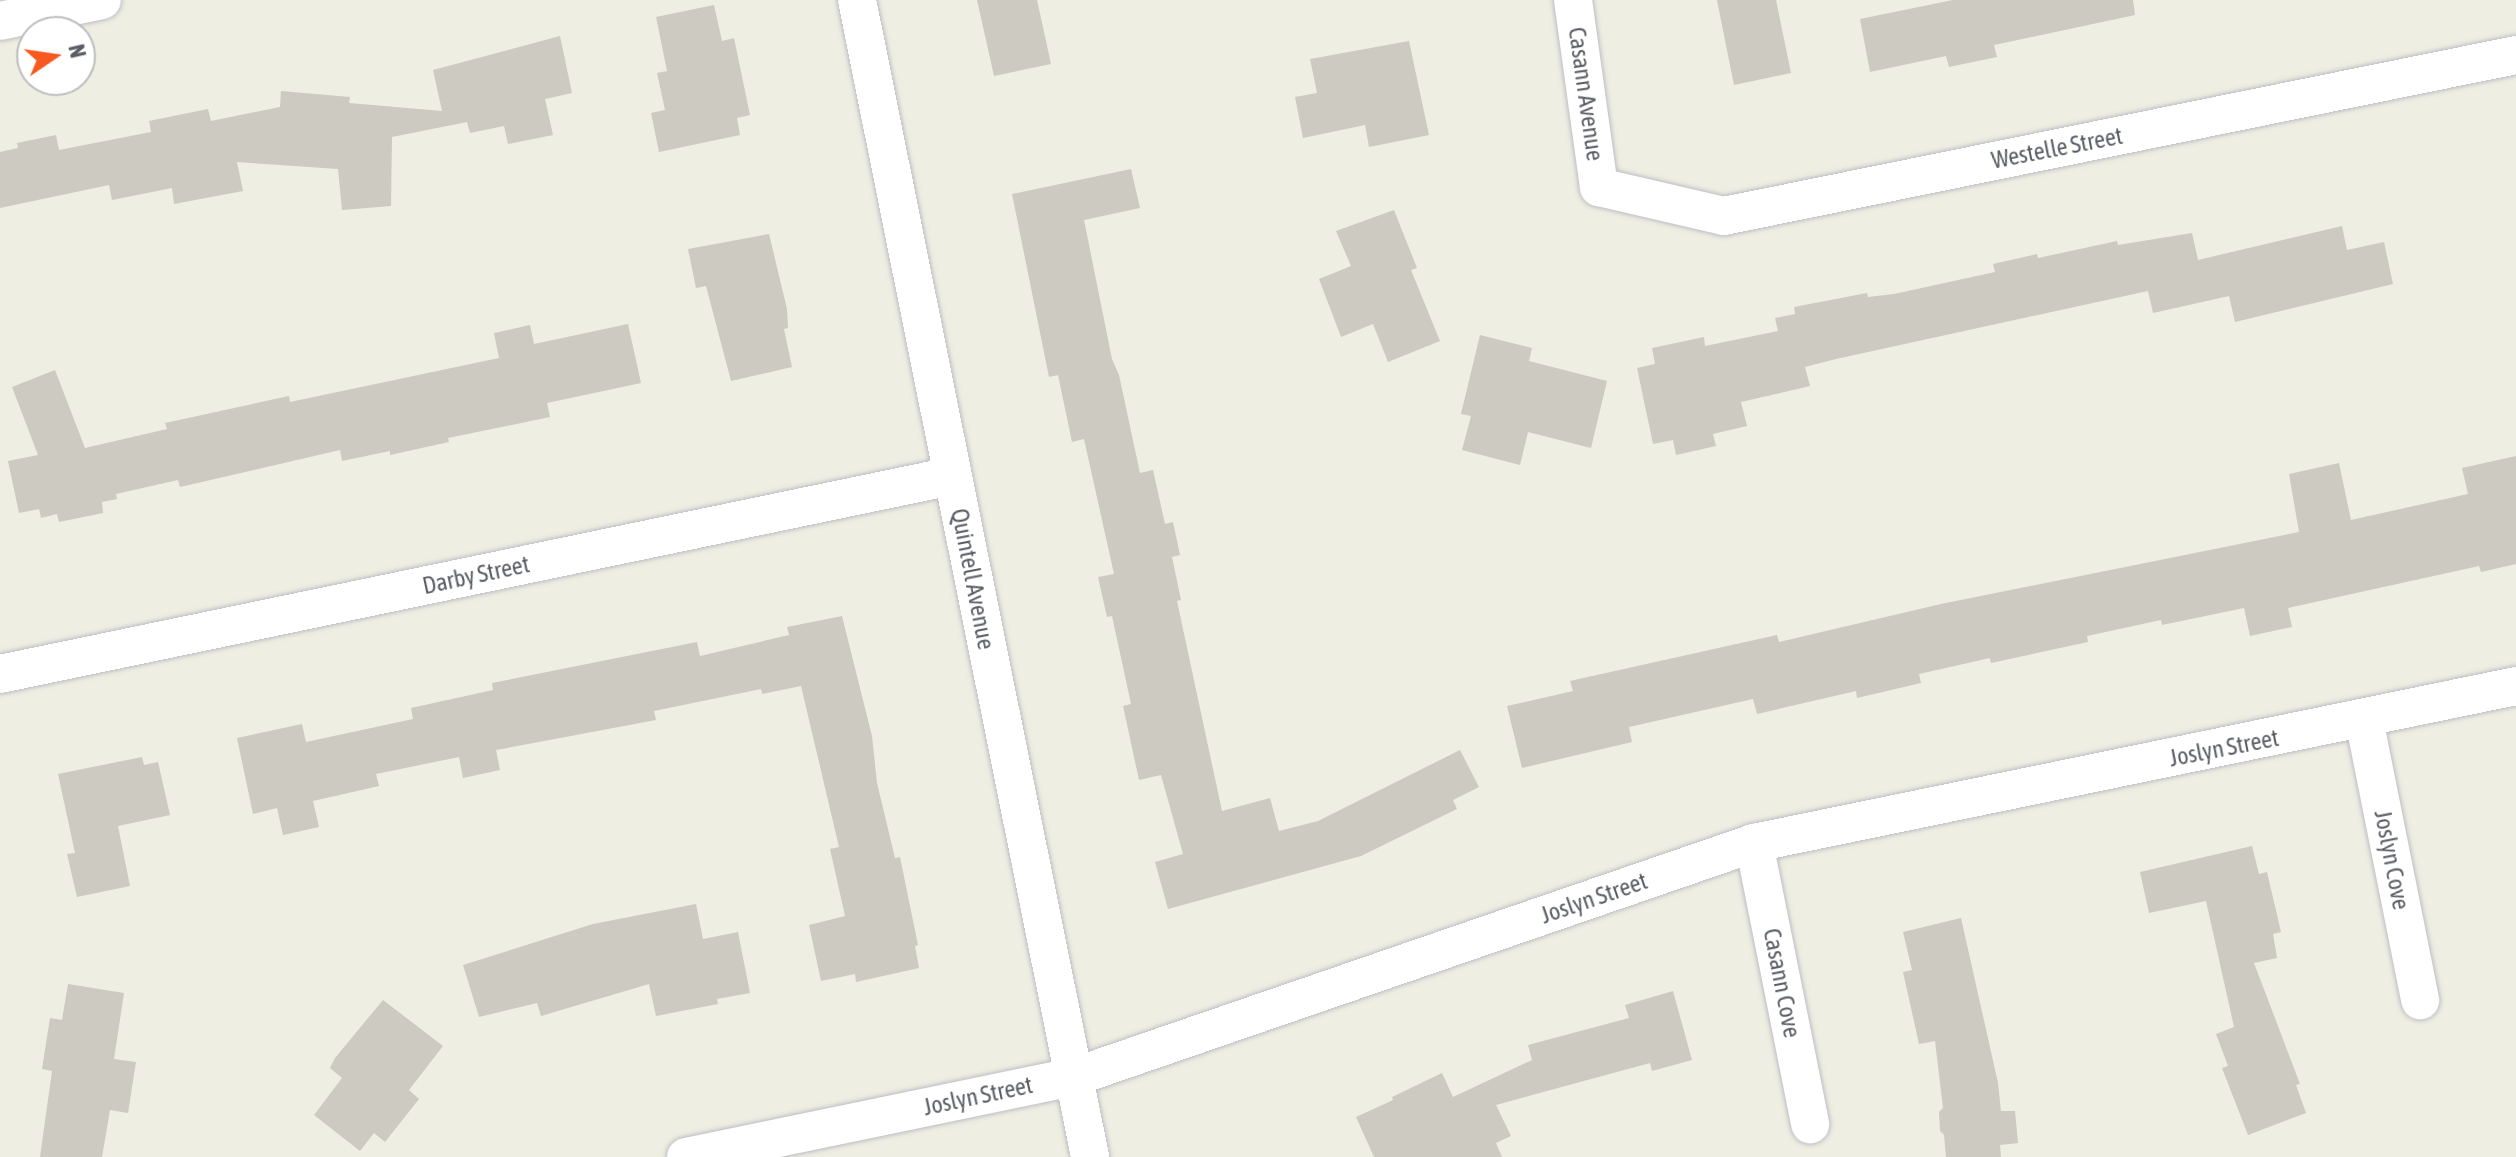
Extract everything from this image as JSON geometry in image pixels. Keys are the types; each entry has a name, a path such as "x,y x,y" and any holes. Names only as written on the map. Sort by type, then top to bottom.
{"street":[{"path":"0,21 102,0"},
{"name":"Quintell Avenue","path":"857,0 1090,1157"},
{"name":"Casann Avenue","path":"1573,0 1599,187"},
{"name":"Westelle Street","path":"1599,187 1724,216 2516,55"},
{"name":"Darby Street","path":"0,674 952,476"},
{"name":"Joslyn Street","path":"686,1157 1074,1077 1754,843 2516,686"},
{"name":"Joslyn Cove","path":"2364,719 2420,1000"},
{"name":"Casann Cove","path":"1754,843 1810,1124"}],"building":[{"path":"977,0 1037,0 1051,64 994,76"},
{"path":"1717,0 1776,0 1791,73 1734,85"},
{"path":"1953,0 2133,0 2135,15 1994,45 1997,57 1949,67 1946,56 1870,72 1860,19"},
{"path":"714,5 722,41 734,38 750,115 737,118 740,135 659,152 651,113 665,110 657,73 667,71 656,17"},
{"path":"560,36 572,93 545,99 553,135 508,144 504,126 470,133 467,122 392,137 391,206 342,210 338,169 237,162 243,191 174,204 172,188 112,200 109,185 0,208 0,152 18,148 17,143 56,135 59,150 151,132 149,121 208,109 211,121 280,107 281,91 350,97 349,103 442,111 433,70"},
{"path":"1409,41 1429,135 1369,147 1365,125 1303,138 1295,97 1317,93 1310,59"},
{"path":"1131,169 1140,208 1084,220 1112,359 1119,375 1140,473 1153,470 1165,524 1173,522 1180,555 1172,557 1181,600 1177,601 1222,811 1270,798 1279,831 1318,821 1460,750 1479,787 1453,800 1457,809 1361,856 1168,909 1155,862 1183,854 1161,775 1139,780 1123,706 1131,704 1112,616 1107,617 1098,577 1114,574 1084,439 1072,442 1058,375 1049,377 1012,194"},
{"path":"1394,210 1417,268 1411,270 1440,341 1388,362 1373,324 1341,337 1319,279 1351,266 1336,231"},
{"path":"2342,226 2347,250 2384,242 2393,284 2235,322 2229,296 2153,313 2148,291 1805,367 1810,386 1741,402 1747,426 1713,434 1716,446 1676,455 1673,440 1653,444 1637,368 1655,364 1652,348 1704,337 1705,346 1778,331 1775,318 1795,314 1794,307 1867,293 1868,297 1894,294 1995,272 1993,264 2037,254 2038,258 2117,241 2118,245 2192,233 2198,260"},
{"path":"769,234 787,309 788,328 784,329 792,367 731,381 706,286 696,288 688,249"},
{"path":"628,324 641,383 547,403 550,417 448,438 449,442 390,455 390,451 342,461 340,450 180,487 178,480 116,494 117,499 102,502 103,513 59,522 57,514 41,518 39,509 19,513 8,461 38,455 12,387 55,370 85,448 167,429 165,423 289,396 290,402 499,358 494,333 530,325 534,344"},
{"path":"1480,335 1532,348 1529,361 1607,381 1591,448 1528,432 1520,465 1462,450 1471,416 1461,414"},
{"path":"2516,456 2516,564 2481,572 2479,566 2288,608 2292,627 2250,636 2244,608 2162,625 2161,620 2087,636 2088,642 1991,663 1990,658 1919,674 1921,683 1857,698 1856,691 1757,714 1753,699 1629,727 1632,742 1522,768 1507,706 1573,691 1570,681 1777,635 1779,642 1941,604 2299,532 2289,474 2339,463 2351,520 2468,494 2462,468"},
{"path":"842,616 872,736 877,783 895,858 900,857 918,945 915,946 919,968 856,982 855,974 821,981 809,925 845,916 830,849 839,847 801,686 762,694 761,689 654,711 656,720 496,750 500,770 463,778 459,757 376,774 379,786 313,801 319,827 283,835 277,808 253,814 237,738 302,724 306,742 413,719 411,708 493,690 492,683 697,642 700,656 789,635 787,627"},
{"path":"142,757 144,765 158,762 170,815 118,826 130,886 77,897 67,854 75,853 58,774"},
{"path":"2252,846 2259,874 2267,872 2281,932 2273,934 2277,958 2254,963 2300,1084 2296,1085 2306,1113 2248,1135 2222,1068 2228,1066 2216,1034 2234,1027 2206,901 2149,913 2140,872"},
{"path":"696,904 703,939 738,932 750,993 717,999 718,1004 656,1016 649,984 541,1016 537,1003 479,1017 463,965 593,924"},
{"path":"1961,918 1998,1083 2001,1111 2015,1111 2018,1143 2000,1145 2001,1157 1946,1157 1944,1135 1940,1131 1939,1112 1943,1108 1935,1041 1919,1044 1903,972 1912,970 1903,932"},
{"path":"68,984 124,993 114,1059 136,1062 128,1113 110,1110 102,1157 40,1157 52,1071 42,1069 50,1018 62,1020"},
{"path":"1673,991 1692,1060 1652,1071 1650,1063 1496,1105 1511,1136 1496,1143 1502,1157 1374,1157 1356,1117 1393,1100 1392,1097 1442,1073 1453,1097 1532,1060 1528,1045 1629,1018 1625,1005"},
{"path":"383,1000 443,1046 409,1090 419,1099 385,1142 374,1133 360,1151 314,1115 342,1078 330,1068 335,1058"}]}
